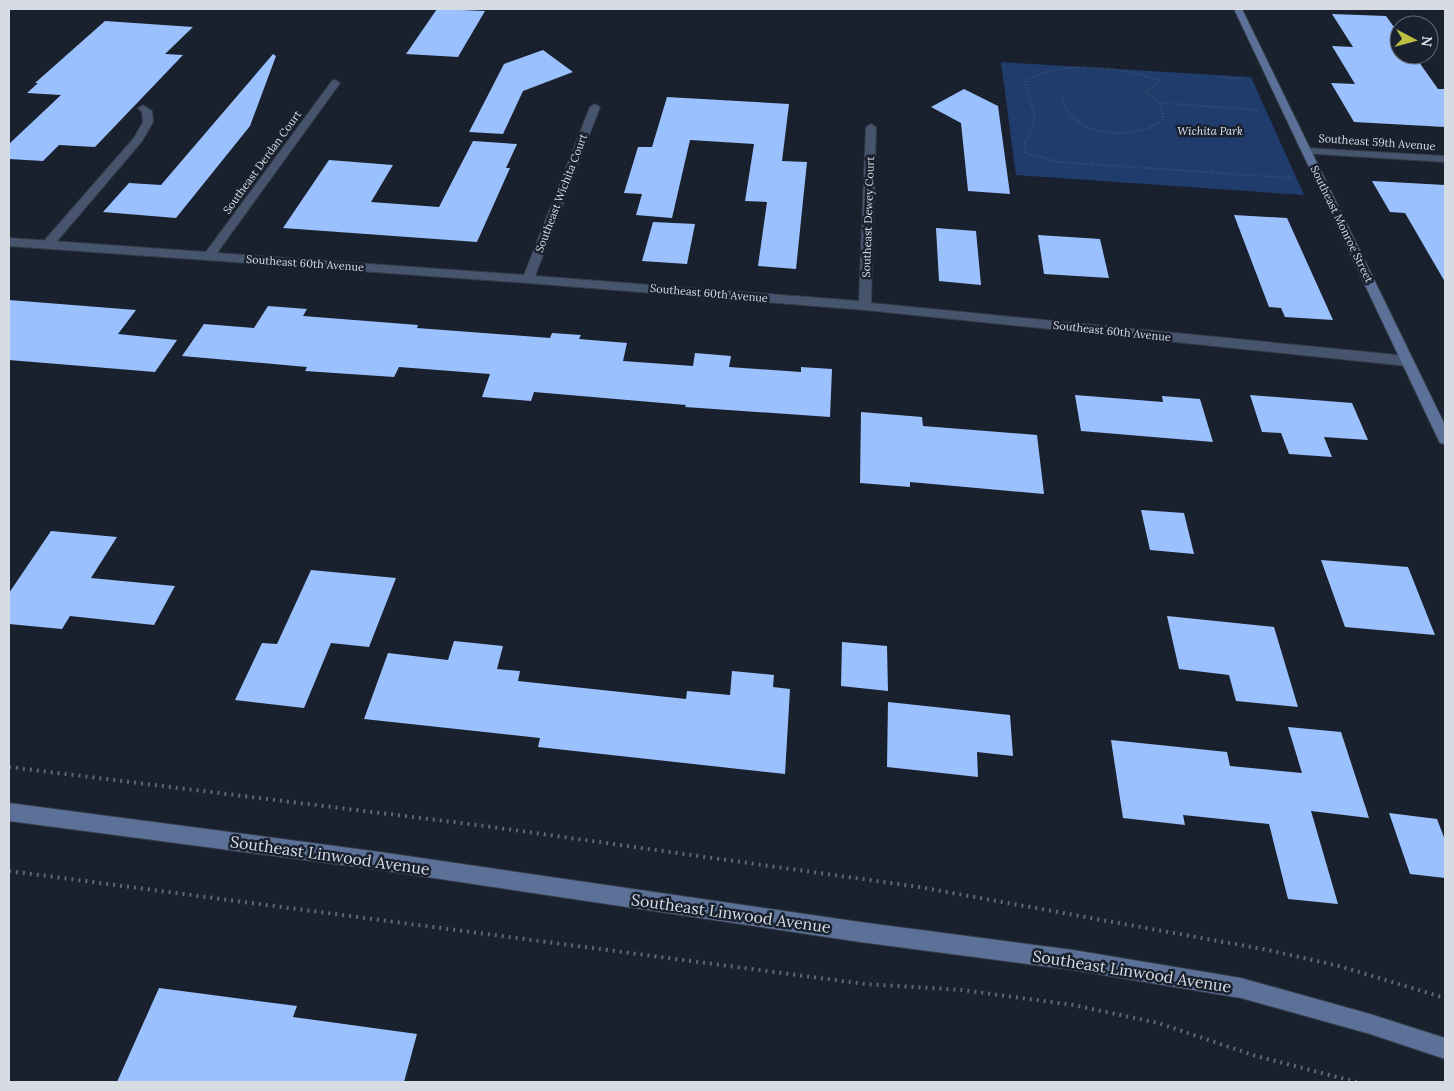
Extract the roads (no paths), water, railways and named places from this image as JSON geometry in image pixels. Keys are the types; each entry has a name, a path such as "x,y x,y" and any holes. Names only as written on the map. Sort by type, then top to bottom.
{"main road":[{"name":"Southeast Monroe Street","path":"1238,9 1445,439"},
{"name":"Southeast Linwood Avenue","path":"9,812 380,861 860,932 1072,960 1231,986 1370,1024 1445,1049"}],"street":[{"name":"Southeast Derdan Court","path":"208,256 335,84"},
{"name":"Southeast Wichita Court","path":"528,279 595,107"},
{"path":"48,244 138,139 148,122 147,111 143,108"},
{"name":"Southeast Dewey Court","path":"865,306 871,128"},
{"name":"Southeast 59th Avenue","path":"1306,150 1445,159"},
{"name":"Southeast 60th Avenue","path":"9,242 528,279 865,306 1408,361"}],"park label":[{"name":"Wichita Park","path":"1210,131"}]}
